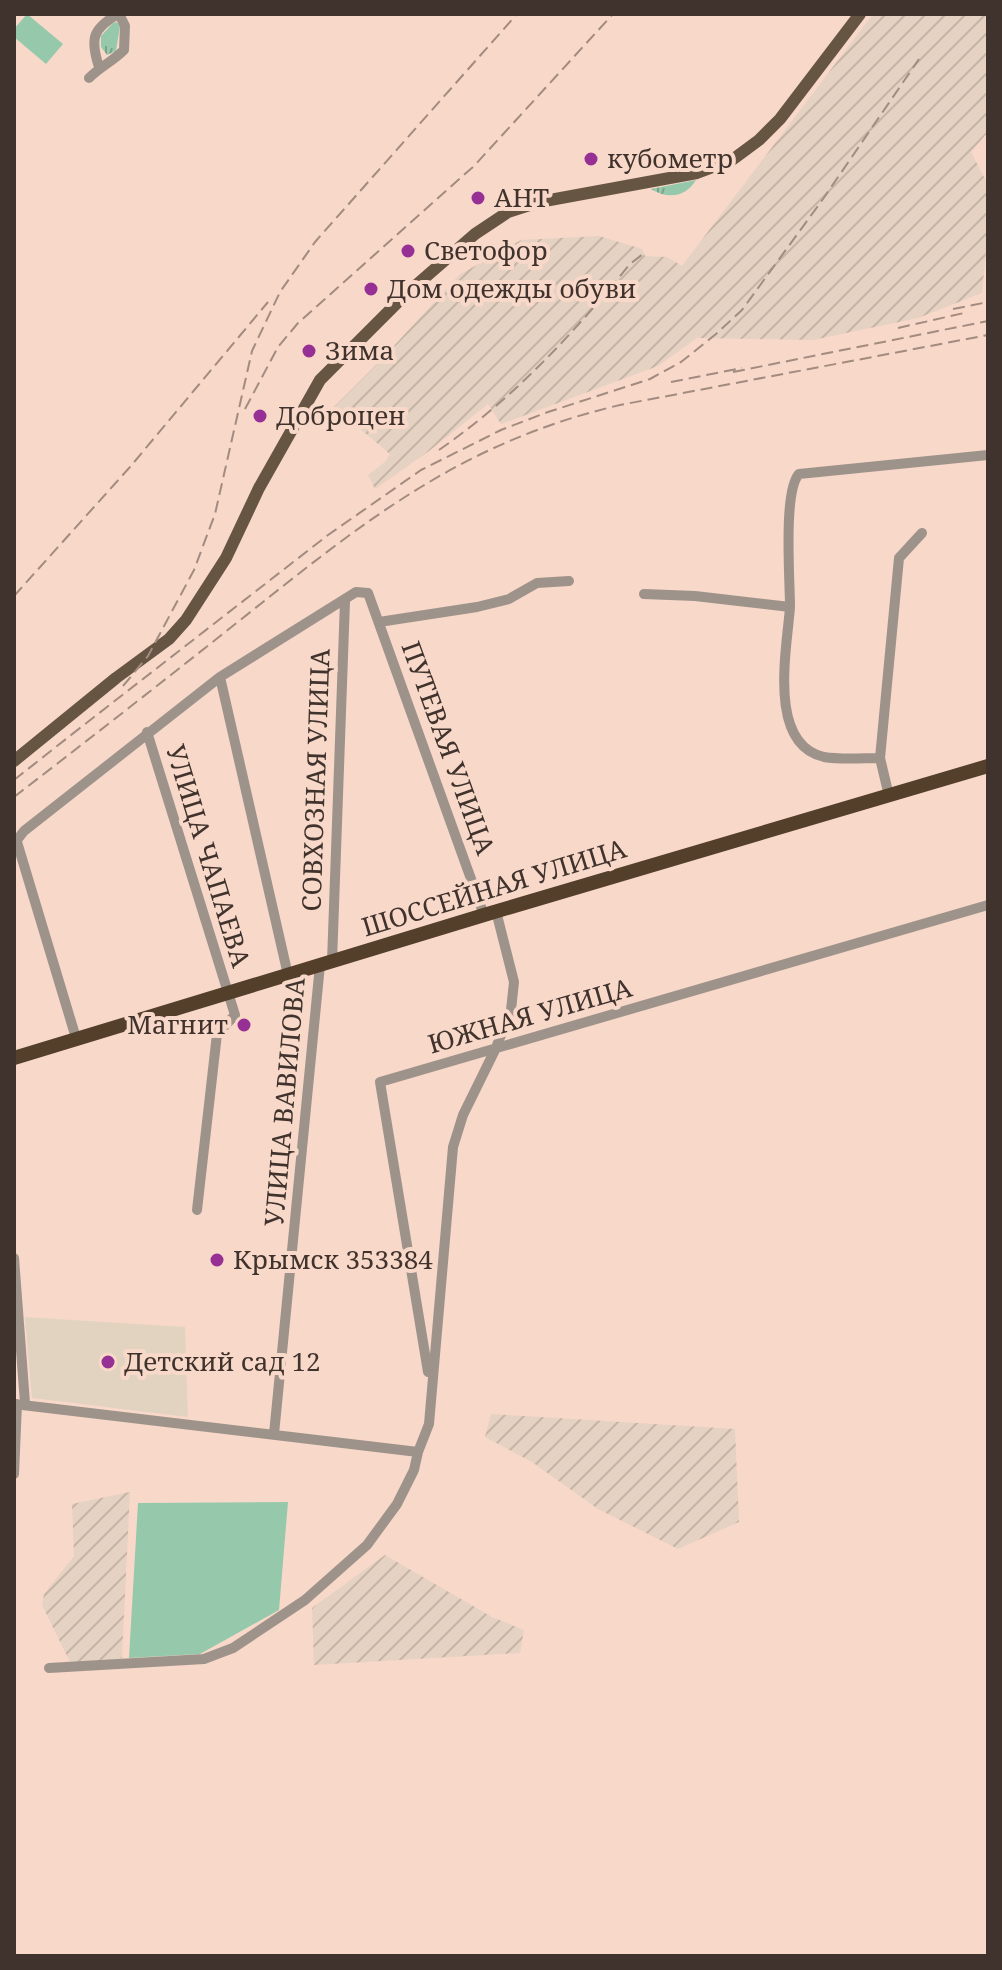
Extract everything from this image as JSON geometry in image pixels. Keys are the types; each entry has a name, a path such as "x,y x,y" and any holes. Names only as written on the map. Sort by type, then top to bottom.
{"highway":[{"name":"ШОССЕЙНАЯ УЛИЦА","path":"14,1058 988,766"}],"main road":[{"path":"14,761 169,639 186,620 226,558 259,488 320,380 406,294 475,234 508,212 539,202 697,173 732,160 780,119 860,14"}],"street":[{"path":"89,78 124,50 125,26 119,14 97,29 93,40 99,67"},
{"path":"880,758 822,757 797,741 784,706 793,481 799,474 810,471 988,455"},
{"path":"889,796 880,758 899,558 922,533"},
{"path":"379,622 477,607 509,599 537,583 569,581"},
{"name":"ПУТЕВАЯ УЛИЦА","path":"345,601 356,592 371,596 514,982 511,1010 463,1115 453,1147 431,1386"},
{"path":"644,594 695,596 790,607"},
{"path":"76,1038 15,843 24,831 220,677 345,601"},
{"name":"СОВХОЗНАЯ УЛИЦА","path":"326,963 345,601"},
{"path":"220,677 288,975"},
{"name":"УЛИЦА ЧАПАЕВА","path":"147,732 226,993"},
{"name":"ЮЖНАЯ УЛИЦА","path":"431,1386 380,1082 988,905"},
{"name":"УЛИЦА ВАВИЛОВА","path":"274,1434 326,963"},
{"path":"197,1210 217,1034 235,1015 226,993"},
{"path":"14,1258 19,1404 14,1474"},
{"path":"49,1668 204,1659 233,1648 305,1600 367,1545 397,1504 414,1470 429,1424 431,1386"},
{"path":"19,1404 418,1452"}],"shaded area":[{"path":"873,14 988,14 988,132 971,152 988,185 988,232 982,293 918,318 813,340 697,338 658,366 501,424 488,404 375,489 368,475 390,454 334,407 459,275 521,240 599,236 642,249 645,256 667,257 682,266"},
{"name":"Детский сад 12","path":"25,1317 185,1327 188,1417 32,1398"},
{"path":"491,1414 735,1429 739,1522 678,1549 598,1509 532,1462 485,1437"},
{"path":"130,1492 122,1658 98,1665 71,1664 42,1605 44,1594 74,1556 72,1504"},
{"path":"385,1555 492,1617 524,1630 520,1653 314,1665 312,1608"}],"green space":[{"path":"27,14 63,44 46,64 14,37 14,29"},
{"path":"117,22 120,26 116,51 107,55 101,47 101,36"},
{"path":"696,180 687,190 675,195 651,189"},
{"path":"288,1502 279,1610 200,1654 129,1658 138,1503"}],"railway":[{"path":"123,686 148,656 194,570 215,514 252,351 280,292 315,242 517,14"},
{"path":"245,409 278,347 298,323 474,166 613,14"},
{"path":"71,735 328,535 421,470 501,430 650,379 681,362 742,310 919,59"},
{"path":"439,450 518,387 586,316 630,264 643,254"},
{"path":"14,596 130,467 268,302"},
{"path":"953,309 988,302"},
{"path":"898,328 964,313"},
{"path":"733,372 988,321"},
{"path":"14,797 369,521 414,491 509,441 562,421 620,405 988,335"},
{"path":"671,382 742,368"},
{"path":"14,780 80,728"}],"place":[{"name":"кубометр","path":"591,159"},
{"name":"АНТ","path":"478,198"},
{"name":"Светофор","path":"408,251"},
{"name":"Дом одежды обуви","path":"371,289"},
{"name":"Зима","path":"309,351"},
{"name":"Доброцен","path":"260,416"},
{"name":"Магнит","path":"244,1025"},
{"name":"Крымск 353384","path":"217,1260"},
{"name":"Детский сад 12","path":"108,1362"}]}
